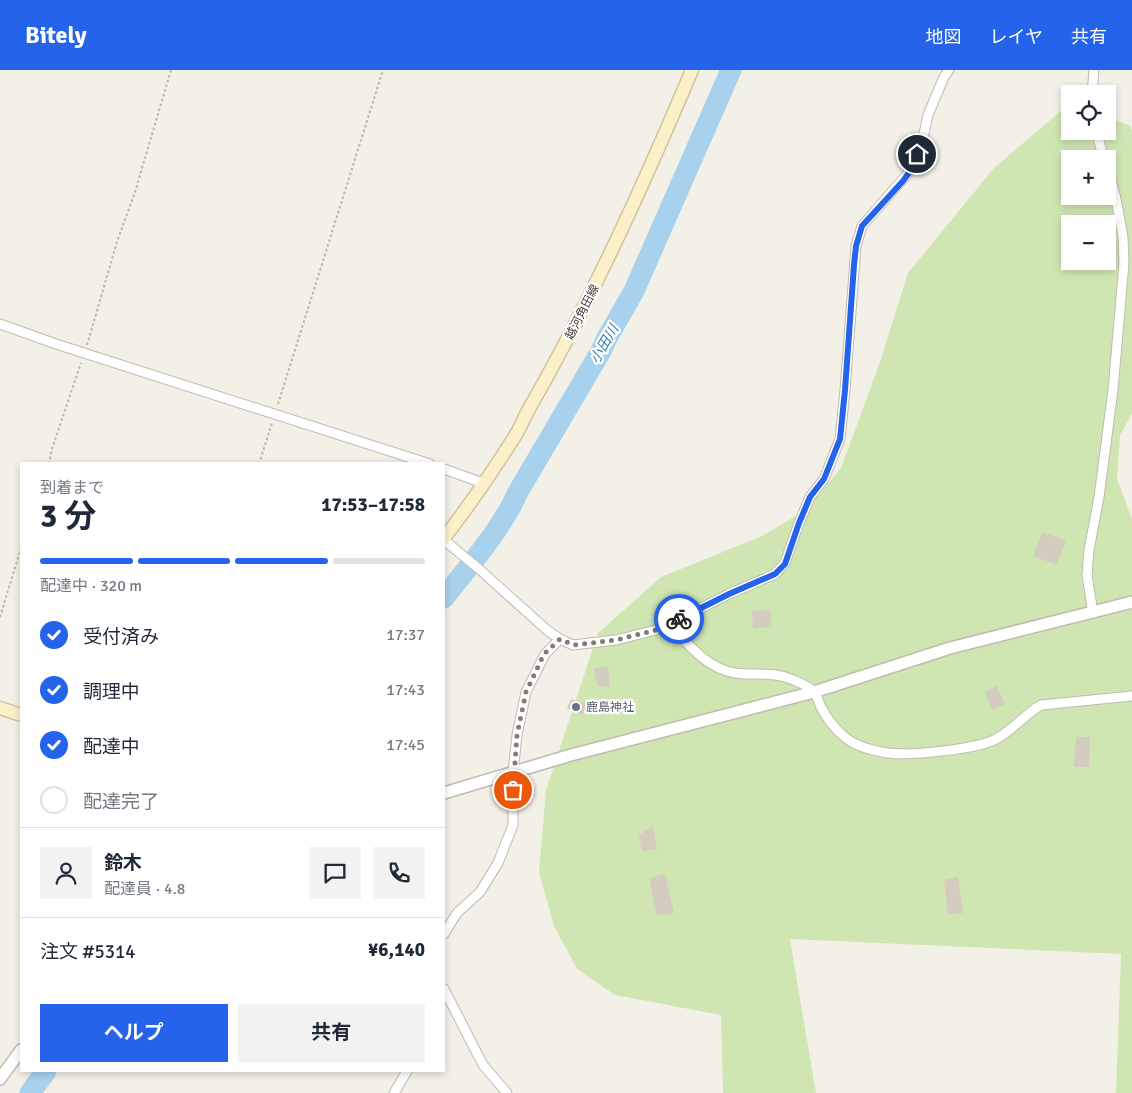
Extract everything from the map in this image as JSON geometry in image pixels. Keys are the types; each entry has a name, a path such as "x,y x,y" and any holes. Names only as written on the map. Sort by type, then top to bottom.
{"main road":[{"name":"越河角田線","path":"445,539 516,434 546,381 610,256 656,156 692,70"},
{"path":"0,708 20,715"}],"street":[{"path":"445,541 480,569 547,630 560,639 574,645 616,640 660,629 729,594 775,574 785,564 810,497 824,479 840,439 854,265 856,246 862,226 911,170 923,139 928,115 948,70"},
{"path":"1093,85 1094,70"},
{"path":"1093,612 1087,575 1089,550 1100,497 1113,390 1124,263 1123,237 1116,199"},
{"path":"0,324 84,353 424,462"},
{"path":"445,469 484,483"},
{"path":"445,792 571,756 814,692 950,648 1132,602"},
{"path":"670,624 698,654 716,666 733,673 789,678 814,692 829,722 847,739 864,748 890,753 918,753 980,746 997,739 1031,710 1042,705 1132,696"},
{"path":"445,932 457,913 480,892 498,863 513,824 513,773 517,735 526,692 544,654 560,639"},
{"path":"445,992 483,1065 507,1093"},
{"path":"0,1079 20,1051"},
{"path":"394,1093 406,1072"}],"path":[{"path":"49,462 117,242 135,192 171,70"},
{"path":"260,462 383,70"},
{"path":"0,617 20,551"}],"green space":[{"path":"1061,111 1061,140 1116,140 1116,120 1130,126 1132,131 1132,413 1120,436 1117,479 1132,519 1132,1093 1116,1093 1121,954 790,939 816,1093 723,1093 721,1015 615,995 577,969 554,926 539,872 546,790 598,633 661,577 762,536 806,510 841,468 880,362 908,273 994,168"}],"building":[{"path":"1042,532 1066,540 1057,565 1033,556"},
{"path":"770,610 772,627 753,628 752,611"},
{"path":"608,666 610,687 597,686 594,668"},
{"path":"997,686 1005,704 992,710 984,692"},
{"path":"571,699 588,704 583,715 567,708"},
{"path":"1076,737 1090,737 1089,767 1074,767"},
{"path":"653,826 657,849 642,852 639,835"},
{"path":"665,874 674,913 657,916 649,878"},
{"path":"958,877 963,913 948,915 944,880"}],"waterway":[{"name":"小田川","path":"445,597 484,547 511,507 634,291 731,70"},
{"name":"小田川","path":"30,1093 45,1072"}],"way so far":[{"path":"513,790 517,735 526,692 544,654 560,639 574,645 616,640 660,629 679,619"}],"place":[{"name":"鹿島神社","path":"576,707"}],"route":[{"path":"679,619 775,574 785,564 810,497 824,479 840,439 854,265 856,246 862,226 903,181 911,170 917,154"}]}
